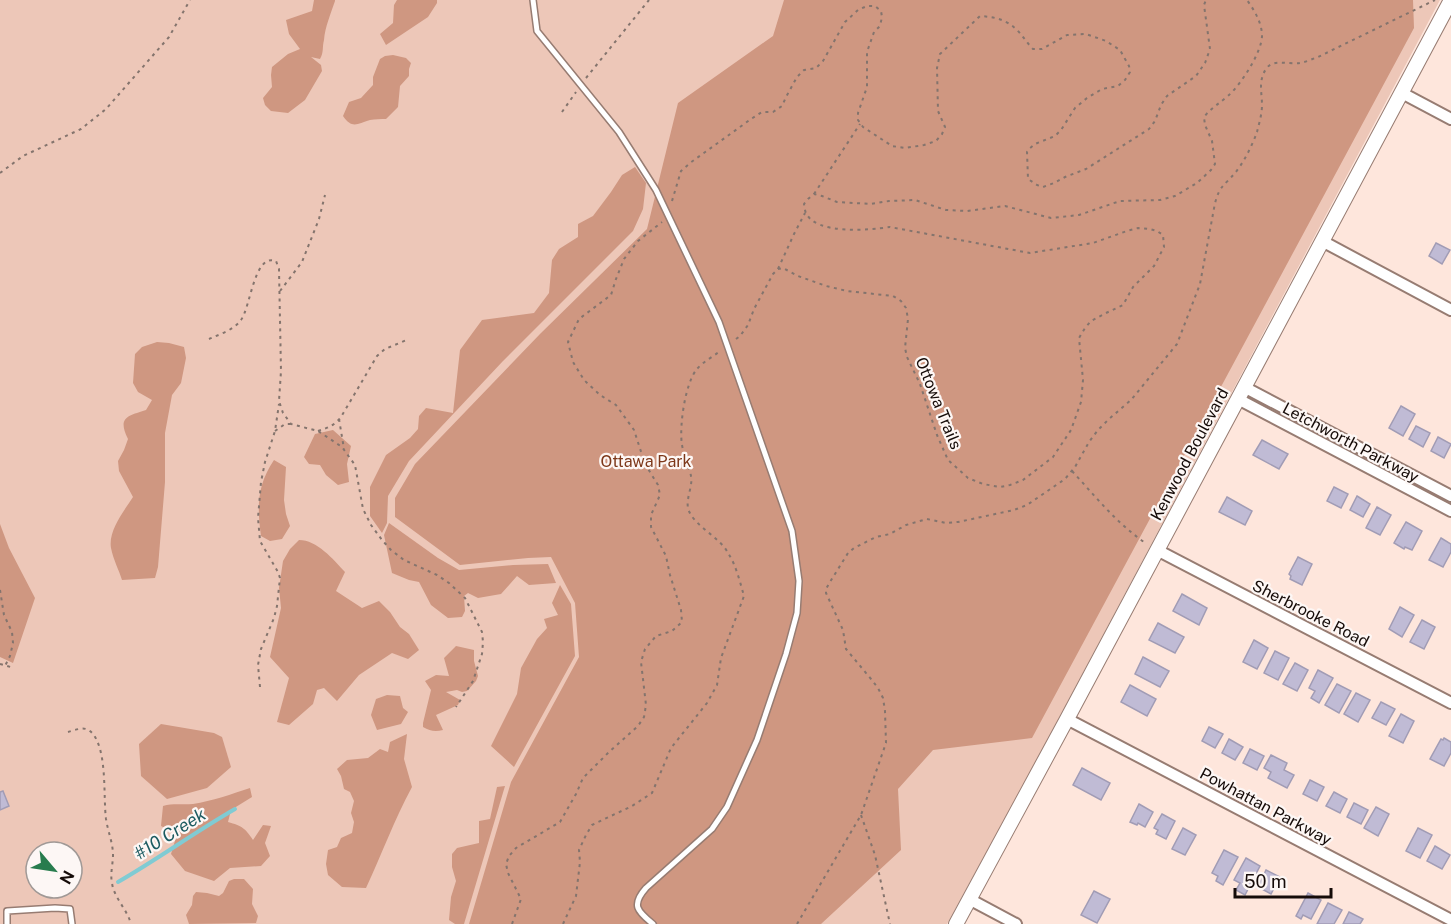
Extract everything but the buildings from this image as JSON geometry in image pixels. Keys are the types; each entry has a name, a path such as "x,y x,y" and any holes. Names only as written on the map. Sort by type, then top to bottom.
{"street":[{"name":"Kenwood Boulevard","path":"956,924 1451,0"},
{"path":"1402,93 1451,119"},
{"path":"1322,242 1451,310"},
{"name":"Letchworth Parkway","path":"1241,393 1451,496"},
{"name":"Letchworth Parkway","path":"1241,393 1451,511"},
{"name":"Sherbrooke Road","path":"1157,550 1451,703"},
{"name":"Powhattan Parkway","path":"1067,719 1451,920"},
{"path":"969,899 1016,924"}],"lane":[{"path":"533,0 537,31 619,132 656,190 719,322 792,531 799,581 797,613 786,654 757,740 727,807 712,829 637,898 637,907 642,915 653,924"},
{"path":"8,924 7,911 55,908 70,909 72,924"}],"path":[{"path":"0,173 23,156 81,129 106,109 169,37 190,0"},
{"path":"562,112 649,0"},
{"path":"512,924 521,899 508,873 506,864 509,856 516,848 560,822 583,778 638,726 644,717 646,705 641,662 645,650 656,636 672,631 682,622 681,610 666,556 651,527 651,515 660,495 658,485 645,464 634,430 616,405 600,395 584,380 573,363 568,342 579,319 611,296 624,259 638,241 659,225 668,214 681,171 751,119 762,112 773,112 782,106 797,77 804,70 816,68 823,61 845,21 858,10 874,6 881,11 882,17 867,52 867,87 858,113 858,120 863,127 892,146 905,148 924,145 936,141 942,134 945,127 938,111 937,68 940,54 980,16 996,17 1007,22 1033,49 1042,49 1067,35 1086,34 1106,41 1120,50 1130,72 1125,80 1118,86 1102,89 1087,98 1074,108 1061,130 1029,148 1027,152 1028,179 1037,186 1043,187 1086,169 1149,129 1167,96 1196,76 1210,49 1204,5 1206,0"},
{"path":"814,194 837,202 871,204 915,200 946,210 1005,206 1051,218 1079,215 1120,201 1160,200 1175,196 1197,183 1215,164 1212,141 1204,117 1211,108 1230,94 1257,54 1262,37 1260,22 1247,0"},
{"path":"797,924 861,815 886,743 883,698 878,688 846,650 843,630 826,593 826,589 848,554 854,548 876,537 890,534 906,525 927,519 946,523 958,522 1014,510 1039,498 1065,479 1098,430 1131,400 1177,344 1200,284 1219,191 1235,173 1256,133 1262,105 1261,81 1266,69 1274,63 1297,64 1317,57 1435,0"},
{"path":"563,924 576,896 580,862 579,849 586,835 592,825 632,807 652,793 671,748 707,703 717,685 721,658 744,596 728,552 716,537 698,523 688,509 692,479 681,442 681,426 692,378 708,359 740,336 748,325 754,309 778,269 805,213 804,204 814,194 860,124"},
{"path":"279,292 302,261 319,219 325,195"},
{"name":"Ottowa Trails","path":"778,269 783,268 826,286 892,296 901,301 906,308 908,319 905,348 907,357 920,384 948,460 968,478 1000,487 1023,480 1053,457 1071,430 1081,402 1083,380 1079,338 1091,321 1123,305 1133,287 1155,266 1164,247 1163,235 1150,229 1138,228 1093,243 1030,253 890,227 874,230 823,226 805,213"},
{"path":"209,339 230,330 241,320 260,266 271,259 276,261 279,269 281,371 279,401 275,431 261,482 258,518 260,541 280,578 274,618 259,657 260,687"},
{"path":"318,431 327,429 336,423 377,356 385,349 409,339"},
{"path":"279,401 291,424"},
{"path":"339,419 344,450"},
{"path":"275,431 285,424 291,424 318,431 342,447 355,465 363,509 382,540 404,560 437,575 465,598 482,633 483,642 482,654 473,681 456,707"},
{"path":"1072,471 1127,529 1157,550"},
{"path":"0,590 4,615 12,632 13,643 5,666"},
{"path":"0,664 14,668"},
{"path":"68,732 84,728 89,730 100,748 106,820 113,847 112,884 131,924"},
{"path":"861,815 875,855 890,924"}],"green space":[{"name":"Ottawa Park","path":"0,0 1440,0 1033,767 947,924 0,924"},
{"path":"314,0 335,0 321,57 320,59 311,57 321,65 322,71 305,100 288,113 271,111 265,105 263,98 272,87 272,67 288,54 300,49 289,34 286,20 312,11"},
{"path":"397,0 437,0 437,3 428,17 386,45 380,34 393,23 394,5"},
{"path":"784,0 1413,0 1414,28 1032,738 933,750 898,789 901,850 821,924 469,924 511,782 579,657 575,603 551,557 460,565 395,517 395,498 415,464 540,334 647,229 678,103 773,36"},
{"path":"393,55 406,58 411,63 409,76 400,86 398,107 386,119 349,123 343,116 349,102 361,98 373,85 373,77 380,59"},
{"path":"635,167 646,183 643,209 633,231 503,361 409,461 388,496 387,523 382,533 370,516 370,487 386,455 410,438 418,429 419,416 426,408 453,413 460,350 482,320 534,313 549,293 552,260 559,249 578,237 578,224 593,216 622,175"},
{"path":"157,342 184,347 186,358 181,383 172,395 165,433 165,482 158,567 155,578 122,580 112,552 111,542 118,521 133,497 119,471 118,461 128,439 124,426 126,418 146,410 152,400 138,392 133,383 135,354 142,347"},
{"path":"333,430 351,446 347,464 349,482 338,485 326,475 320,465 309,464 304,457 315,434"},
{"path":"274,460 286,467 284,500 290,526 282,539 270,541 261,536 259,506 261,487"},
{"path":"389,523 459,570 548,564 556,583 529,585 517,576 501,594 478,598 468,593 464,596 465,611 462,617 448,618 431,605 419,582 392,573 384,535"},
{"path":"0,524 9,548 35,598 13,663 0,657"},
{"path":"299,540 318,547 345,572 336,591 362,608 379,601 400,627 409,634 419,650 408,659 392,653 359,675 337,701 324,688 317,690 313,704 289,725 277,722 289,678 270,657 281,608 279,588 283,561"},
{"path":"560,585 571,604 575,656 514,767 491,746 517,694 521,668 537,639 547,628 544,619 558,615 552,603"},
{"path":"456,646 474,650 478,676 467,691 446,692 460,700 458,705 436,715 443,730 430,730 423,727 431,690 425,681 436,675 449,676 444,658"},
{"path":"387,695 400,696 403,708 408,712 401,724 377,730 371,715 376,699"},
{"path":"161,724 214,733 222,737 231,767 207,788 167,799 141,776 139,744"},
{"path":"407,734 404,759 412,787 366,888 342,887 328,875 326,864 328,850 337,847 341,838 352,833 354,822 351,813 354,801 350,792 344,789 337,769 347,760 368,758 380,749 388,752 390,742"},
{"path":"505,786 464,924 455,924 449,920 451,897 456,881 452,867 452,854 457,848 479,843 479,821 490,819 497,787"},
{"path":"250,788 252,797 231,810 228,822 243,828 253,840 263,825 271,826 265,843 270,856 261,866 230,868 214,881 185,871 171,854 177,834 161,826 163,806 200,803"},
{"path":"244,879 253,889 252,904 258,916 256,923 189,924 186,915 196,892 219,896 229,881"}],"waterway":[{"name":"#10 Creek","path":"118,882 235,809"}]}
